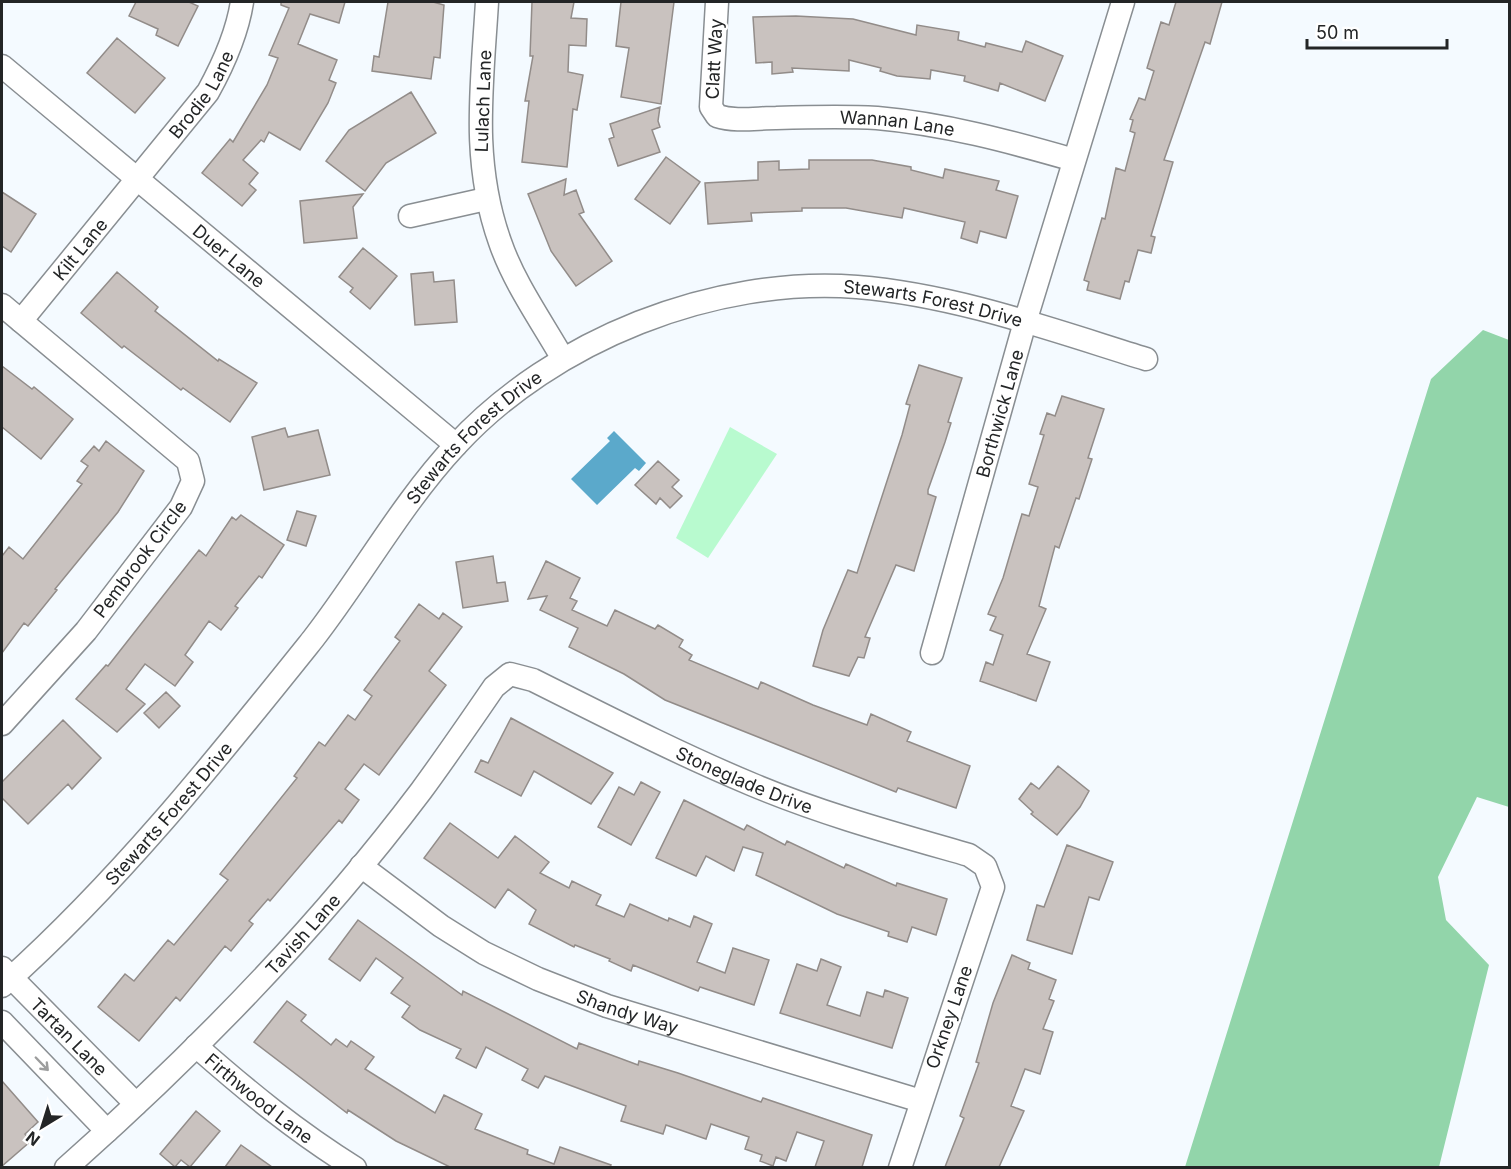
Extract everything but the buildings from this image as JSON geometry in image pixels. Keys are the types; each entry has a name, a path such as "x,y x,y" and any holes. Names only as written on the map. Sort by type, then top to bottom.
{"street":[{"name":"Brodie Lane","path":"139,179 208,92 225,61 239,22 242,2"},
{"name":"Lulach Lane","path":"487,2 480,120 481,163 486,199 500,244 563,359"},
{"name":"Clatt Way","path":"717,2 711,107 717,116"},
{"name":"Borthwick Lane","path":"932,653 1024,322 1123,2"},
{"name":"Duer Lane","path":"2,66 456,445"},
{"name":"Wannan Lane","path":"717,116 739,120 818,117 876,118 938,125 989,135 1074,160"},
{"name":"Kilt Lane","path":"21,321 139,179"},
{"path":"410,216 486,199"},
{"name":"Stewarts Forest Drive","path":"5,977 166,818 317,633 401,516 456,445 498,407 563,359 624,329 668,311 777,287 856,287 918,296 1024,322 1146,359"},
{"name":"Pembrook Circle","path":"2,305 188,461 193,476 189,494 86,631 2,724"},
{"name":"Tavish Lane","path":"66,1167 136,1104 267,973 360,866 420,792 494,687 510,674"},
{"name":"Stoneglade Drive","path":"510,674 533,680 679,753 754,785 846,820 969,855 986,866"},
{"name":"Shandy Way","path":"360,866 441,926 484,953 538,979 607,1006 921,1101"},
{"name":"Orkney Lane","path":"900,1167 993,886 986,866"},
{"name":"Tartan Lane","path":"5,977 136,1104"},
{"path":"2,1022 107,1131"},
{"name":"Firthwood Lane","path":"196,1046 258,1101 310,1139 355,1167"}],"green space":[{"path":"1483,330 1509,340 1509,807 1477,797 1438,877 1446,920 1489,965 1439,1167 1185,1167 1431,379"},
{"path":"730,427 777,454 708,558 676,538"}],"water":[{"path":"614,431 646,463 639,471 635,468 597,505 571,479 610,441 607,438"}]}
